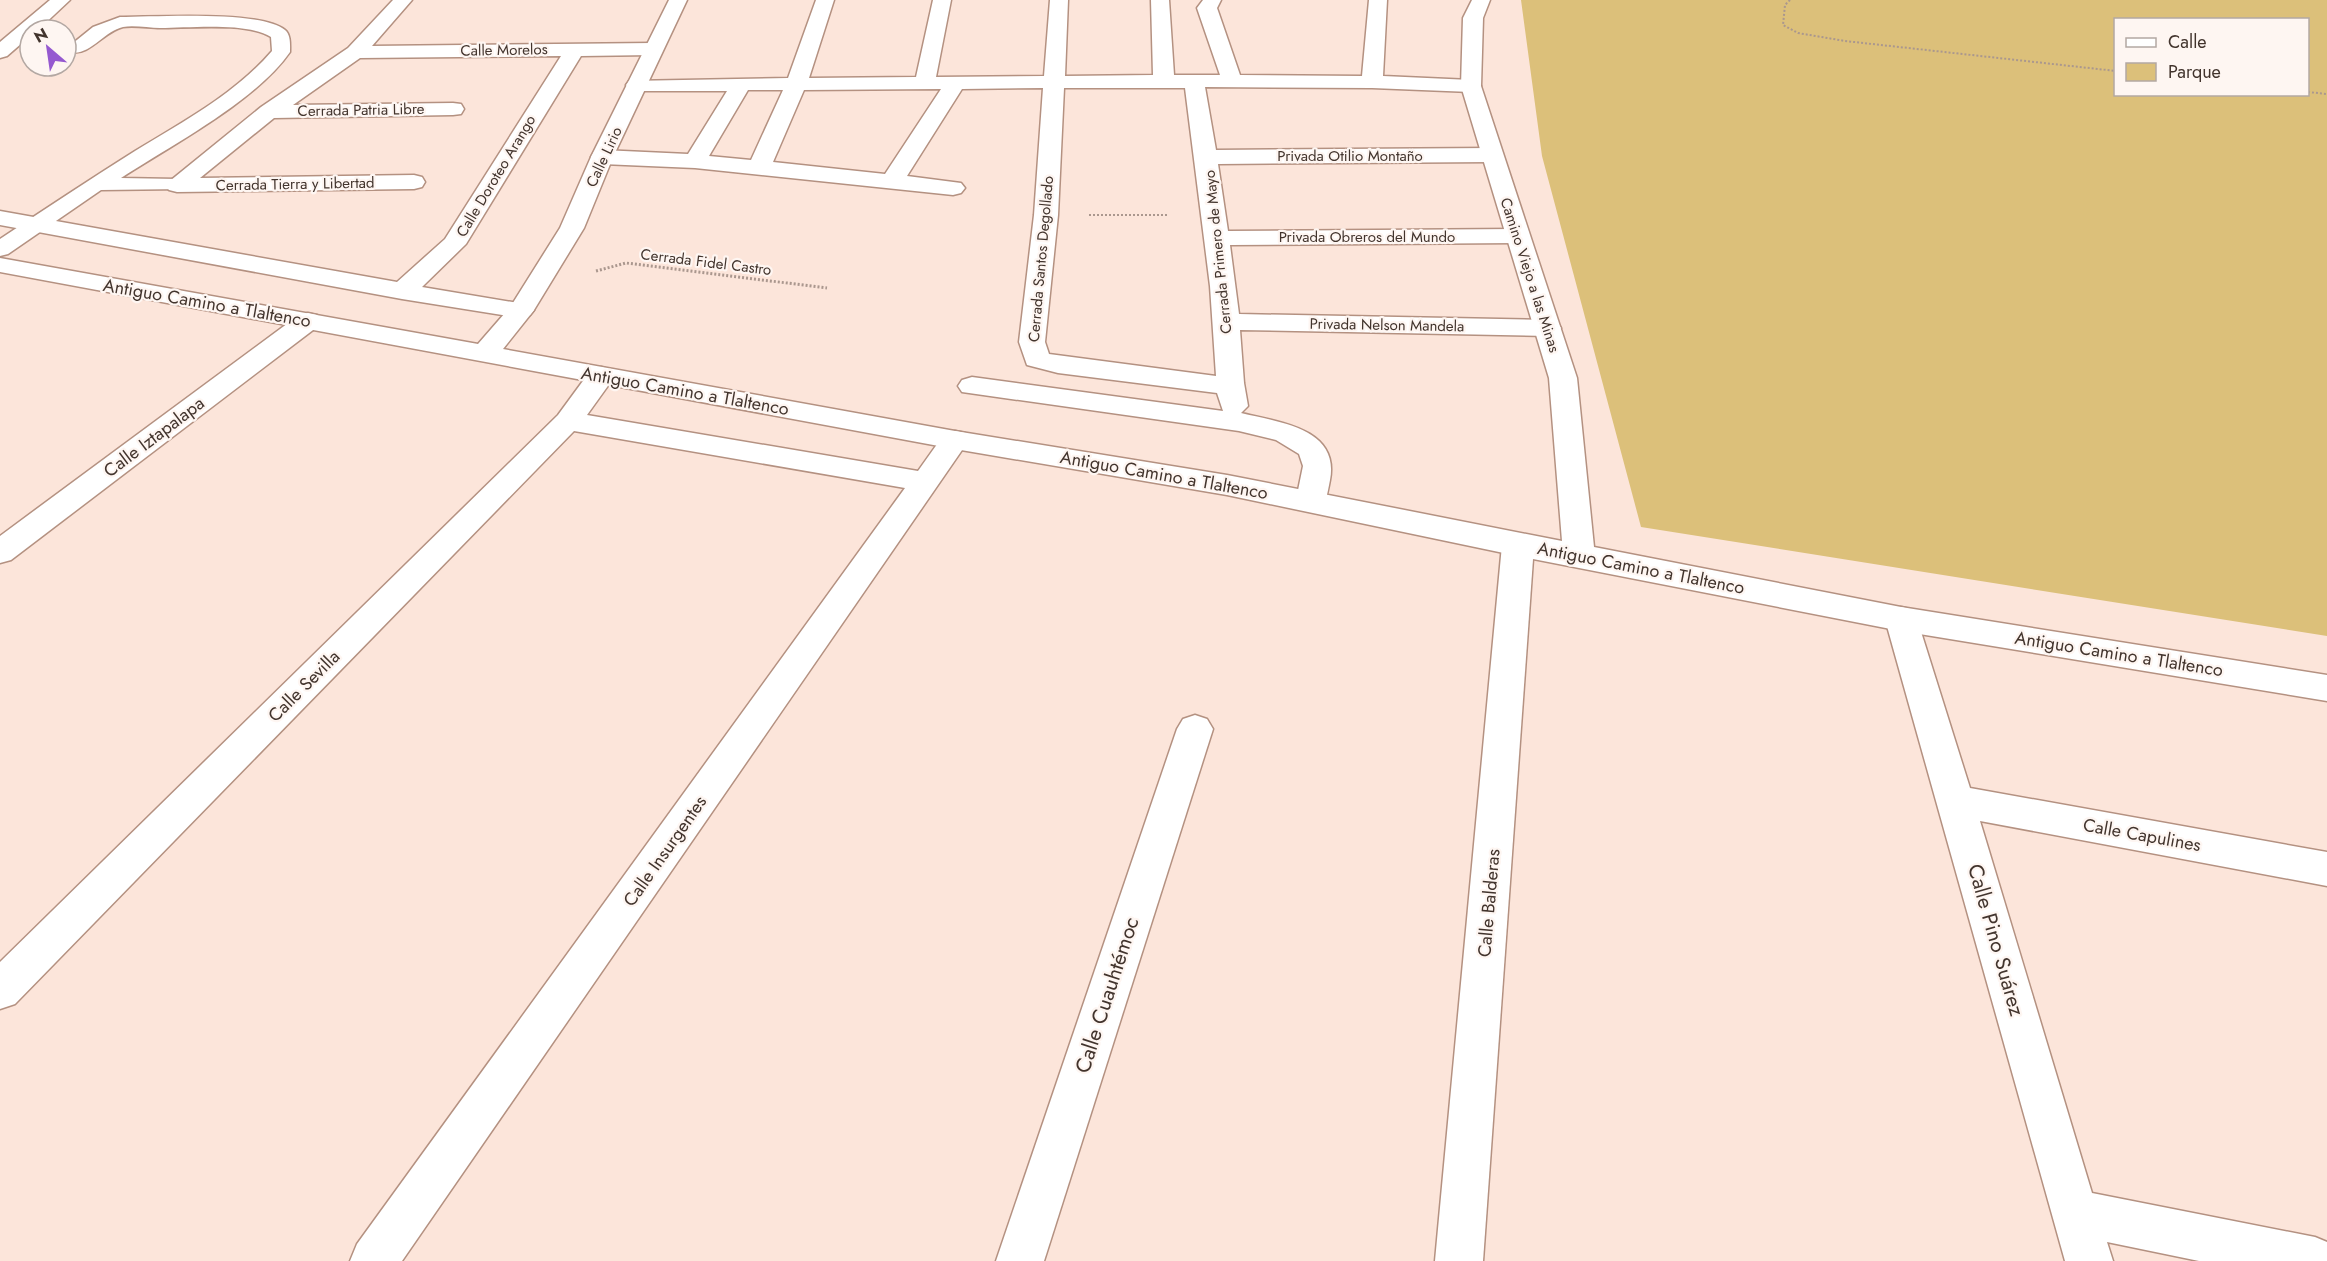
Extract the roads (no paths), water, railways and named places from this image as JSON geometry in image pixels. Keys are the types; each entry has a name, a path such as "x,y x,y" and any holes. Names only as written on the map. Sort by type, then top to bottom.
{"street":[{"path":"0,52 61,0"},
{"path":"177,185 269,112 355,52 404,0"},
{"name":"Calle Lirio","path":"485,353 521,310 572,228 602,157 678,0"},
{"path":"760,166 797,82 825,0"},
{"path":"925,81 942,0"},
{"name":"Cerrada Santos Degollado","path":"1059,0 1046,215 1032,342 1036,359 1058,365 1229,386"},
{"path":"1160,0 1164,81"},
{"path":"1212,0 1207,8 1232,81"},
{"path":"1372,82 1378,0"},
{"name":"Camino Viejo a las Minas","path":"1481,0 1473,18 1471,86 1563,378 1579,555"},
{"name":"Calle Doroteo Arango","path":"402,291 454,244 575,49"},
{"name":"Calle Morelos","path":"355,52 653,49"},
{"path":"636,85 925,81 1232,81 1372,82 1471,86"},
{"name":"Cerrada Primero de Mayo","path":"1194,81 1207,157 1227,322 1229,386 1239,422"},
{"path":"893,180 956,82"},
{"path":"695,160 742,83"},
{"name":"Cerrada Patria Libre","path":"269,112 453,109"},
{"name":"Privada Otilio Montaño","path":"1207,157 1492,155"},
{"path":"602,157 695,160 953,188"},
{"name":"Cerrada Tierra y Libertad","path":"177,185 414,182"},
{"path":"0,218 402,291 521,310"},
{"name":"Privada Obreros del Mundo","path":"1216,227 1517,236"},
{"name":"Antiguo Camino a Tlaltenco","path":"0,265 955,440 1311,500 1518,545 1901,619 2327,688"},
{"name":"Calle Iztapalapa","path":"0,552 308,321"},
{"name":"Privada Nelson Mandela","path":"1227,322 1548,328"},
{"name":"Calle Sevilla","path":"0,990 568,421 601,376"},
{"path":"972,386 1239,422 1286,433 1312,449 1318,466 1311,500"},
{"path":"568,421 926,482"},
{"name":"Calle Insurgentes","path":"374,1261 955,440"},
{"name":"Calle Balderas","path":"1459,1261 1518,545"},
{"name":"Calle Pino Suárez","path":"1901,619 2090,1261"},
{"name":"Calle Cuauhtémoc","path":"1020,1261 1195,729"},
{"name":"Calle Capulines","path":"1956,801 2327,869"},
{"path":"2076,1213 2315,1261"}],"lane":[{"path":"0,249 259,78 281,52 280,35 269,28 233,23 120,22 99,31 78,47"},
{"path":"99,184 177,185"}]}
